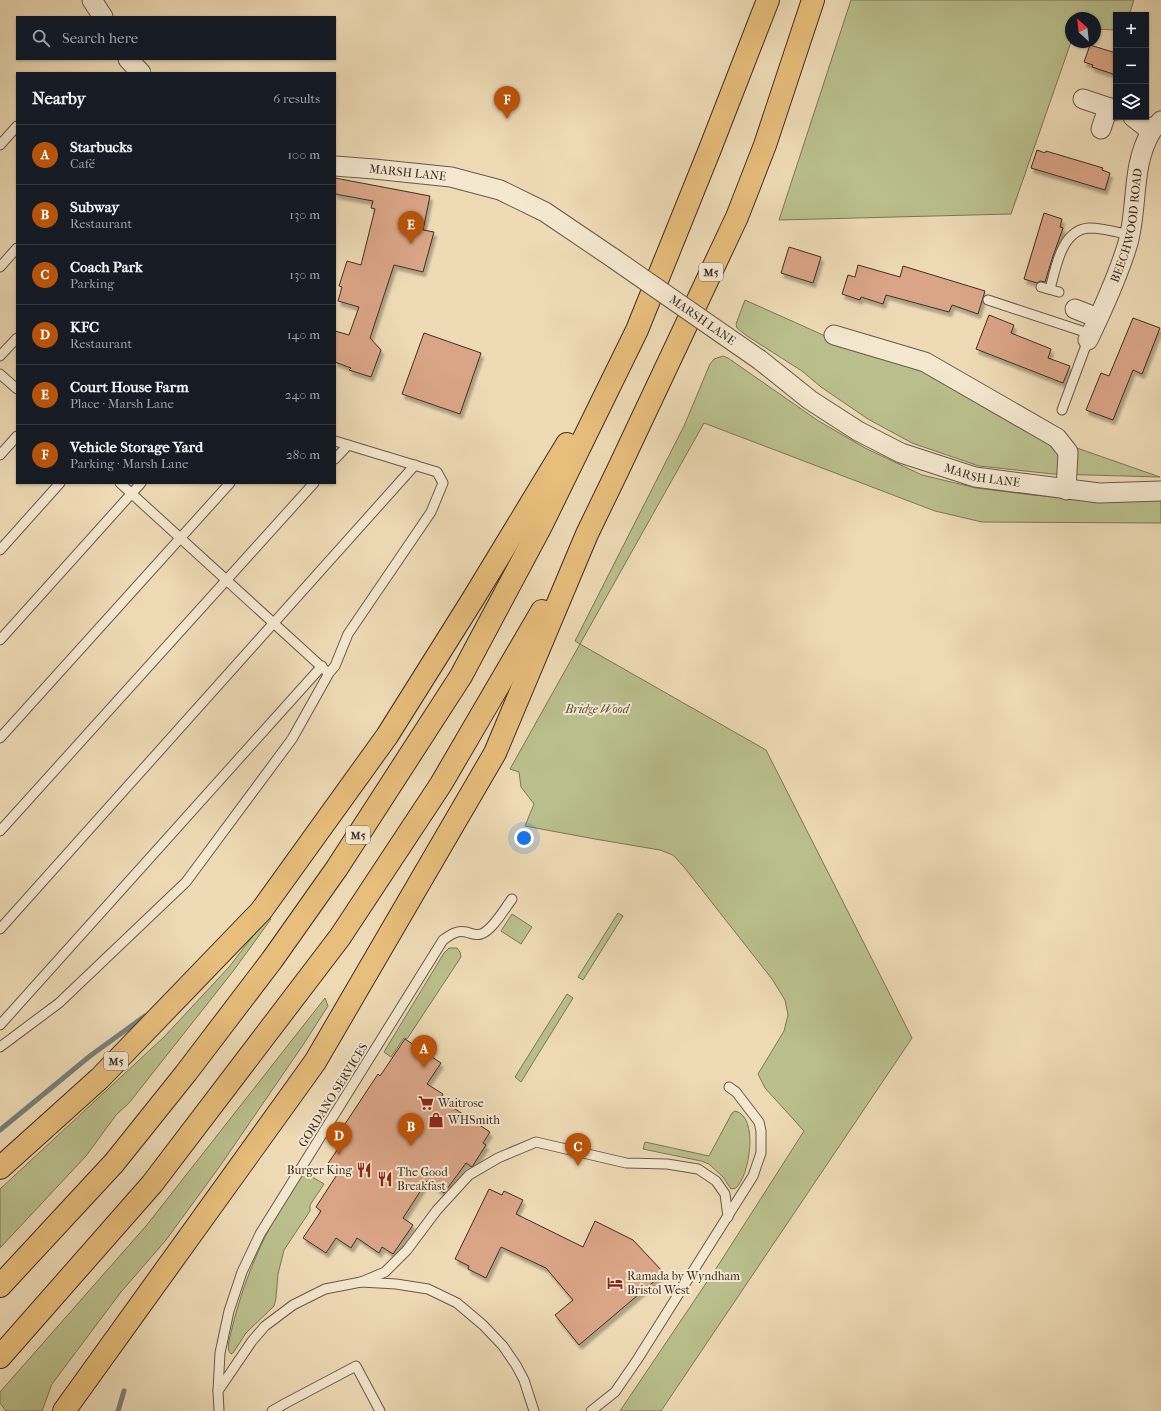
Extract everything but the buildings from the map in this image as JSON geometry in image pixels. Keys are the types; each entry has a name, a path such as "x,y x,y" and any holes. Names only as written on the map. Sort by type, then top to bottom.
{"highway":[{"name":"M5","path":"0,1286 114,1163 186,1074 272,960 337,868 461,676 542,524 637,330 768,0"},
{"name":"M5","path":"64,1411 315,1062 495,753 587,534 737,217 765,145 813,0"},
{"name":"M5","path":"0,1168 53,1122 100,1078 261,911 387,736 473,599 637,330"},
{"name":"M5","path":"0,1358 152,1184 340,938 441,784 587,534"}],"street":[{"path":"92,0 102,16"},
{"path":"129,60 140,72"},
{"path":"1083,100 1112,109 1102,129"},
{"name":"BEECHWOOD ROAD","path":"1092,331 1119,268 1130,235 1141,152 1156,126 1141,120"},
{"name":"MARSH LANE","path":"336,166 374,168 451,177 500,190 545,212 760,360 810,400 858,431 901,453 975,477 1066,490 1099,493 1161,491"},
{"path":"1075,309 1092,331"},
{"path":"834,335 925,362 1057,438 1068,452 1066,490"}],"lane":[{"path":"0,145 16,127"},
{"path":"1050,289 1061,252 1066,241 1071,235 1088,228 1130,235"},
{"path":"0,267 16,249"},
{"path":"988,300 1092,331 1062,410"},
{"path":"0,356 16,339"},
{"path":"0,374 16,388"},
{"path":"0,455 16,437"},
{"path":"0,1047 59,1003 186,882 292,739 329,673 335,666 348,634 431,512 443,483 437,472 336,441"},
{"path":"336,459 348,445"},
{"path":"0,929 415,465"},
{"path":"0,550 59,484"},
{"path":"121,484 329,673"},
{"path":"0,640 140,484"},
{"path":"0,738 229,484"},
{"path":"0,831 313,484"},
{"path":"0,1025 322,666"},
{"name":"GORDANO SERVICES","path":"219,1411 218,1391 220,1353 229,1311 242,1272 260,1234 443,940 452,933 465,932 475,935 483,934 492,926 512,899"},
{"path":"603,1411 614,1392 637,1360 753,1176 761,1153 761,1131 759,1122 736,1092 729,1087"},
{"path":"218,1391 252,1341 270,1322 293,1305 325,1289 361,1282 385,1272 407,1250 437,1210 469,1175 498,1158 536,1142 626,1162 667,1164 698,1169 716,1181 725,1194 728,1217"},
{"path":"361,1282 396,1284 428,1289 458,1303 484,1325 503,1346 524,1380 534,1411"},
{"path":"272,1411 356,1366 380,1411"},
{"path":"591,1411 614,1392"},
{"path":"286,1403 290,1411"}],"green space":[{"path":"851,0 1134,0 1130,12 1113,12 1113,30 1101,29 1101,12 1065,12 1065,48 1069,48 1011,214 779,220"},
{"path":"745,300 832,339 924,365 1054,440 1160,477 1053,474 979,466 912,443 868,419 821,387 802,371 737,328 736,324"},
{"path":"723,356 817,420 865,448 922,475 976,488 1033,495 1070,498 1161,498 1161,523 982,522 935,511 704,423 580,644 575,641 684,426 710,364 714,359"},
{"name":"Bridge Wood","path":"580,644 766,750 912,1038 661,1411 620,1411 719,1264 804,1131 765,1088 758,1074 784,1031 788,1015 785,1000 772,979 684,867 673,855 660,850 525,826 534,804 521,787 519,772 510,769"},
{"path":"618,913 623,916 583,980 578,977"},
{"path":"512,914 532,927 521,944 501,931"},
{"path":"266,919 271,919 234,970 129,1103 116,1115 86,1156 0,1248 0,1189 164,1037 229,967"},
{"path":"449,948 457,948 461,957 407,1039 404,1038 391,1057 384,1052 444,953"},
{"path":"567,994 573,998 521,1082 515,1077"},
{"path":"325,998 328,1006 303,1045 220,1166 166,1240 121,1292 52,1384 42,1411 6,1411 0,1403 0,1392 146,1226"},
{"path":"735,1111 743,1115 750,1134 750,1146 745,1171 736,1188 731,1189 723,1177 709,1164 643,1149 645,1142 709,1156 732,1113"},
{"path":"304,1172 324,1184 310,1205 310,1211 284,1250 278,1274 274,1306 246,1333 231,1354 228,1345 244,1286 252,1266 270,1227"}],"waterway":[{"path":"0,1130 90,1056 145,1016"},
{"path":"118,1411 124,1391"}],"place":[{"name":"Vehicle Storage Yard","path":"507,119"},
{"name":"Court House Farm","path":"411,244"},
{"name":"Starbucks","path":"424,1068"},
{"name":"Waitrose","path":"426,1103"},
{"name":"WHSmith","path":"436,1120"},
{"name":"Subway","path":"411,1146"},
{"name":"KFC","path":"339,1155"},
{"name":"Coach Park","path":"578,1166"},
{"name":"Burger King","path":"364,1170"},
{"name":"The Good Breakfast","path":"385,1179"},
{"name":"Ramada by Wyndham Bristol West","path":"615,1283"}]}
